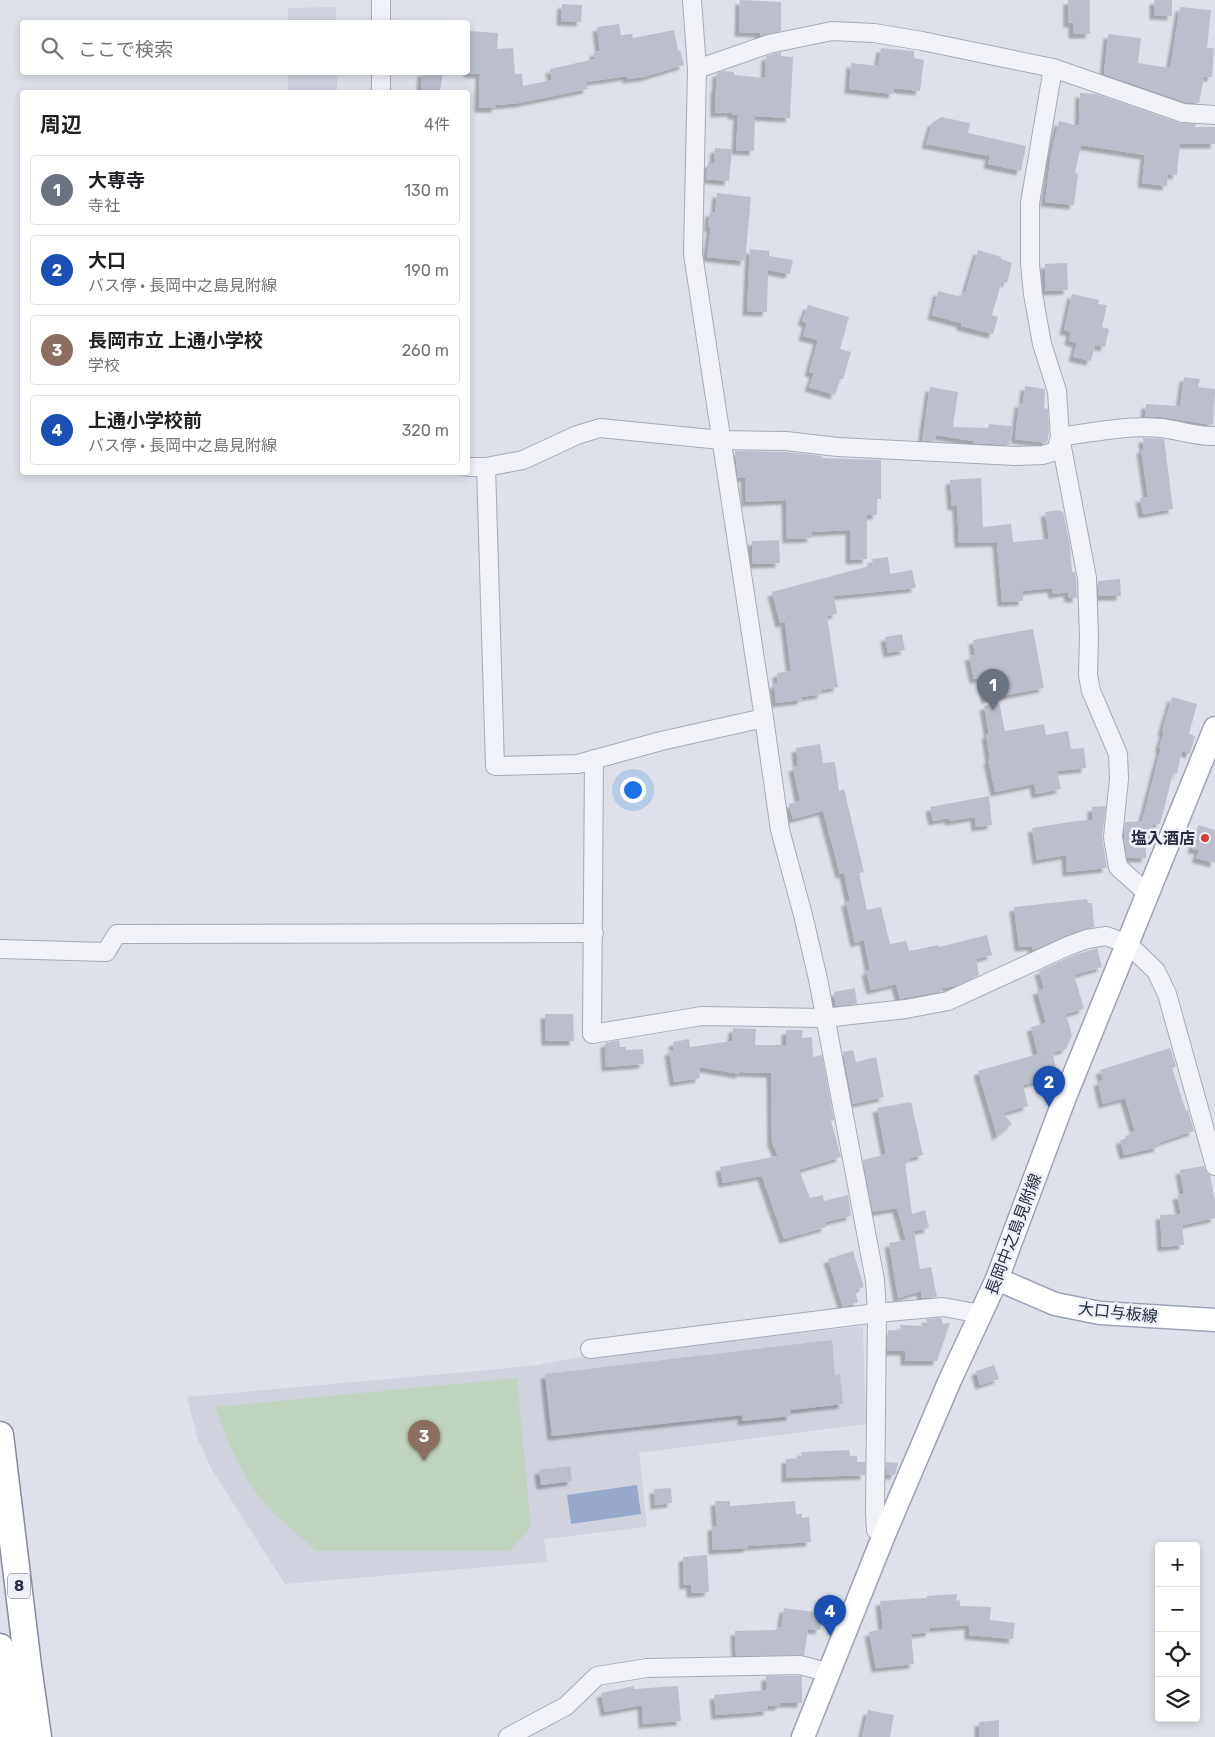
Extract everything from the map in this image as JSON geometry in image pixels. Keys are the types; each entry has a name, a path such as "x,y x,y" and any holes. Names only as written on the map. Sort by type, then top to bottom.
{"highway":[{"name":"8","path":"0,1435 38,1737"},
{"path":"0,1647 13,1737"}],"main road":[{"name":"長岡中之島見附線","path":"803,1737 884,1535 950,1380 997,1279 1065,1097 1215,728"},
{"name":"大口与板線","path":"997,1279 1055,1304 1100,1313 1215,1320"}],"street":[{"path":"381,0 381,20"},
{"path":"692,0 697,70 693,254 780,830 818,979 874,1280 877,1313 875,1512 876,1530 884,1535"},
{"path":"697,70 768,44 832,32 874,33 1053,68 1183,113 1215,115"},
{"path":"1053,68 1030,203 1029,238 1033,294 1042,344 1057,391 1060,437 1087,578 1090,637 1088,675 1092,691 1118,754 1120,779 1113,837 1118,867 1148,894"},
{"path":"382,75 382,90"},
{"path":"470,467 486,467 524,460 578,435 600,428 721,440 786,440 838,447 1015,456 1043,455 1056,451 1060,437"},
{"path":"1060,437 1135,428 1161,428 1215,436"},
{"path":"486,467 495,766 578,764 661,741 764,718"},
{"path":"594,759 592,1034 702,1016 824,1018 906,1009 948,1001 1017,968 1087,939 1106,936 1128,944 1156,971 1167,994 1215,1166"},
{"path":"0,949 106,952 117,934 594,933"},
{"path":"590,1349 877,1313 943,1308 981,1314"},
{"path":"508,1737 566,1706 597,1676 646,1668 800,1665 828,1674"}],"shaded area":[{"path":"336,7 336,20 288,20 288,8"},
{"path":"288,75 344,75 337,76 337,90 288,90"},
{"path":"863,1326 866,1424 639,1453 647,1527 544,1539 547,1562 285,1584 212,1470 198,1440 187,1397 531,1366 598,1354"}],"green space":[{"path":"517,1378 531,1527 510,1551 316,1551 267,1506 250,1484 236,1459 215,1407"}],"water":[{"path":"637,1485 641,1514 571,1524 567,1495"}],"building":[{"path":"740,0 781,2 781,31 760,36 760,33 739,32"},
{"path":"1068,0 1090,0 1090,34 1073,34 1073,23 1068,23"},
{"path":"1154,0 1172,0 1172,16 1154,15"},
{"path":"562,4 582,5 581,22 561,21"},
{"path":"1180,7 1211,10 1207,48 1214,48 1212,77 1204,77 1199,103 1185,102 1104,74 1108,34 1141,38 1138,63 1170,68"},
{"path":"619,24 621,35 632,34 633,38 674,30 678,51 680,50 684,65 644,77 627,79 627,76 586,82 588,89 519,103 496,105 496,108 479,108 480,74 470,73 470,31 498,33 497,49 513,48 515,74 522,74 523,86 552,80 550,69 595,59 594,52 600,51 597,27"},
{"path":"881,48 914,51 914,58 924,60 920,91 894,88 893,94 849,89 851,63 878,66"},
{"path":"781,52 781,56 793,57 790,118 755,116 754,151 736,150 738,115 732,115 732,112 715,113 717,73 723,71 734,72 734,75 765,78 766,56"},
{"path":"422,75 443,75 440,90 421,89"},
{"path":"1080,93 1096,94 1180,123 1196,124 1195,127 1215,127 1215,144 1180,144 1177,175 1168,174 1167,186 1142,183 1145,155 1081,145 1075,173 1078,174 1074,205 1045,202 1051,154 1059,121 1079,126"},
{"path":"941,117 970,123 968,133 1026,146 1021,171 988,164 990,156 926,144 932,123"},
{"path":"715,148 732,149 729,181 706,179 708,163 714,163"},
{"path":"717,193 751,197 745,261 707,257 711,227 708,227 710,212 715,212"},
{"path":"750,249 769,251 769,256 793,260 790,274 768,270 767,312 747,311"},
{"path":"978,250 1001,257 1001,259 1012,263 1007,283 1002,281 992,315 998,317 993,334 961,326 961,323 932,315 938,291 961,297 962,292 965,293"},
{"path":"1067,263 1068,290 1045,291 1045,264"},
{"path":"1072,294 1099,300 1098,304 1107,305 1102,327 1109,329 1105,347 1095,345 1091,361 1073,357 1077,343 1069,341 1071,332 1064,330"},
{"path":"808,305 849,317 840,349 851,352 843,379 840,379 835,395 809,387 814,373 809,372 818,340 803,336 807,323 802,321"},
{"path":"1184,377 1200,379 1198,387 1215,389 1213,425 1162,417 1145,417 1146,404 1180,406"},
{"path":"1025,386 1045,389 1044,408 1048,409 1049,433 1047,443 1015,439 1019,403 1023,403"},
{"path":"930,387 958,392 953,427 988,428 989,424 1012,426 1010,445 973,443 973,441 936,435 935,441 922,441"},
{"path":"1143,438 1164,439 1173,509 1143,514 1140,498 1148,497 1141,449 1144,449"},
{"path":"735,451 785,452 822,456 822,458 881,460 881,499 877,499 877,515 867,515 867,559 850,560 850,530 811,532 812,538 787,539 786,500 746,502 745,477 738,478"},
{"path":"981,478 983,527 1011,524 1013,542 1049,539 1045,512 1063,511 1070,546 1072,572 1075,572 1077,598 1069,598 1068,592 1053,594 1052,588 1023,591 1023,601 1002,602 997,542 959,543 957,506 952,506 950,480"},
{"path":"779,540 780,563 753,564 752,541"},
{"path":"888,557 890,574 912,570 916,588 834,596 837,614 827,616 838,687 821,690 822,694 802,697 802,700 776,703 774,684 778,683 777,673 791,671 785,622 780,623 772,592 873,565 872,559"},
{"path":"1120,579 1121,596 1098,596 1098,581"},
{"path":"1033,629 1044,688 986,699 982,678 974,679 969,656 975,655 973,640"},
{"path":"902,634 905,650 888,653 885,637"},
{"path":"1172,697 1197,704 1189,734 1195,736 1190,754 1182,751 1177,774 1173,773 1160,824 1152,825 1153,839 1148,840 1149,845 1146,846 1146,858 1127,858 1124,837 1125,822 1142,821 1161,748 1159,748 1164,732 1162,731"},
{"path":"999,702 1005,731 1044,724 1046,735 1068,731 1071,749 1084,748 1086,768 1057,771 1061,789 1036,794 1034,784 995,792 988,759 990,759 986,734 989,734 984,706"},
{"path":"820,744 823,763 835,762 839,791 844,789 864,872 859,873 867,910 881,907 890,944 906,941 909,951 939,945 939,947 987,935 992,955 976,959 979,975 956,986 943,988 943,991 900,999 896,984 871,990 866,971 870,970 864,940 855,943 846,902 850,901 844,873 840,874 823,811 793,819 789,804 800,801 793,767 798,766 796,748"},
{"path":"989,796 992,825 976,827 975,817 949,821 949,818 933,821 930,807"},
{"path":"1106,806 1102,836 1107,868 1067,872 1066,855 1037,860 1032,828 1092,820 1092,807"},
{"name":"塩入酒店","path":"1198,825 1215,830 1215,863 1196,858 1199,850 1192,849"},
{"path":"1087,899 1088,903 1092,903 1094,927 1064,936 1033,950 1032,946 1019,947 1014,907"},
{"path":"1097,948 1102,967 1074,975 1084,1009 1066,1014 1072,1036 1066,1049 1055,1052 1055,1055 1053,1055 1057,1072 1051,1073 1052,1077 1023,1085 1028,1106 1003,1113 1012,1124 997,1136 978,1071 1038,1054 1031,1027 1046,1023 1037,990 1044,989 1039,971 1072,956"},
{"path":"855,988 857,1004 836,1006 834,992"},
{"path":"545,1014 573,1014 574,1041 546,1041"},
{"path":"733,1028 756,1029 755,1045 786,1045 786,1030 802,1030 802,1038 812,1037 813,1057 822,1055 834,1120 831,1121 841,1157 799,1170 810,1198 823,1195 824,1201 848,1195 851,1216 825,1222 826,1227 784,1239 762,1176 723,1183 720,1167 778,1156 772,1142 771,1073 740,1072 740,1074 699,1067 700,1078 674,1082 669,1051 674,1050 673,1042 689,1039 690,1047 732,1041"},
{"path":"619,1040 620,1047 626,1047 626,1050 643,1049 644,1064 606,1067 605,1043"},
{"path":"1170,1048 1176,1066 1172,1068 1194,1131 1158,1143 1159,1147 1124,1155 1120,1140 1131,1137 1130,1132 1135,1131 1125,1098 1103,1104 1098,1082 1103,1080 1100,1070"},
{"path":"853,1050 856,1062 876,1057 884,1097 853,1104 843,1052"},
{"path":"911,1102 923,1155 909,1158 910,1162 905,1163 912,1214 925,1210 929,1228 914,1231 920,1269 931,1267 937,1297 922,1298 921,1291 898,1298 889,1243 906,1240 897,1208 873,1212 863,1160 886,1154 877,1108"},
{"path":"1204,1166 1210,1175 1215,1202 1215,1218 1183,1225 1182,1221 1184,1245 1162,1247 1160,1215 1181,1214 1177,1195 1184,1194 1180,1170"},
{"path":"853,1251 864,1287 855,1290 858,1302 843,1307 828,1259"},
{"path":"941,1318 943,1324 950,1323 937,1361 905,1361 905,1351 887,1351 888,1330 902,1331 900,1325 928,1326 926,1319"},
{"path":"832,1340 835,1375 840,1374 843,1404 790,1410 791,1416 742,1421 742,1415 552,1436 545,1374"},
{"path":"994,1365 999,1379 980,1385 976,1371"},
{"path":"849,1450 850,1456 857,1456 857,1462 865,1462 865,1475 786,1478 786,1459 802,1458 801,1452"},
{"path":"886,1462 898,1463 895,1475 886,1475"},
{"path":"570,1466 572,1481 541,1485 539,1470"},
{"path":"671,1488 672,1503 655,1505 654,1489"},
{"path":"715,1501 730,1501 730,1506 795,1501 796,1514 802,1514 802,1518 809,1517 811,1542 713,1550 712,1526 717,1526"},
{"path":"707,1555 709,1592 691,1593 691,1584 684,1585 683,1557"},
{"path":"957,1594 956,1601 960,1600 960,1606 991,1607 990,1620 1015,1623 1013,1639 969,1635 969,1625 930,1628 930,1632 911,1634 914,1664 876,1668 869,1632 883,1629 880,1601"},
{"path":"784,1608 822,1613 820,1630 808,1629 804,1655 736,1656 735,1631 777,1630 778,1627 781,1628"},
{"path":"766,1676 802,1676 802,1703 780,1703 780,1706 768,1706 768,1711 716,1715 714,1695 766,1690"},
{"path":"634,1686 634,1689 678,1686 681,1721 643,1724 642,1705 605,1712 601,1693"},
{"path":"868,1710 894,1715 890,1737 862,1737"},
{"path":"999,1720 999,1737 979,1737 979,1722"}],"place":[{"name":"大専寺","path":"993,710"},
{"name":"塩入酒店","path":"1205,838"},
{"name":"大口","path":"1049,1107"},
{"name":"長岡市立 上通小学校","path":"424,1461"},
{"name":"上通小学校前","path":"830,1636"}]}
